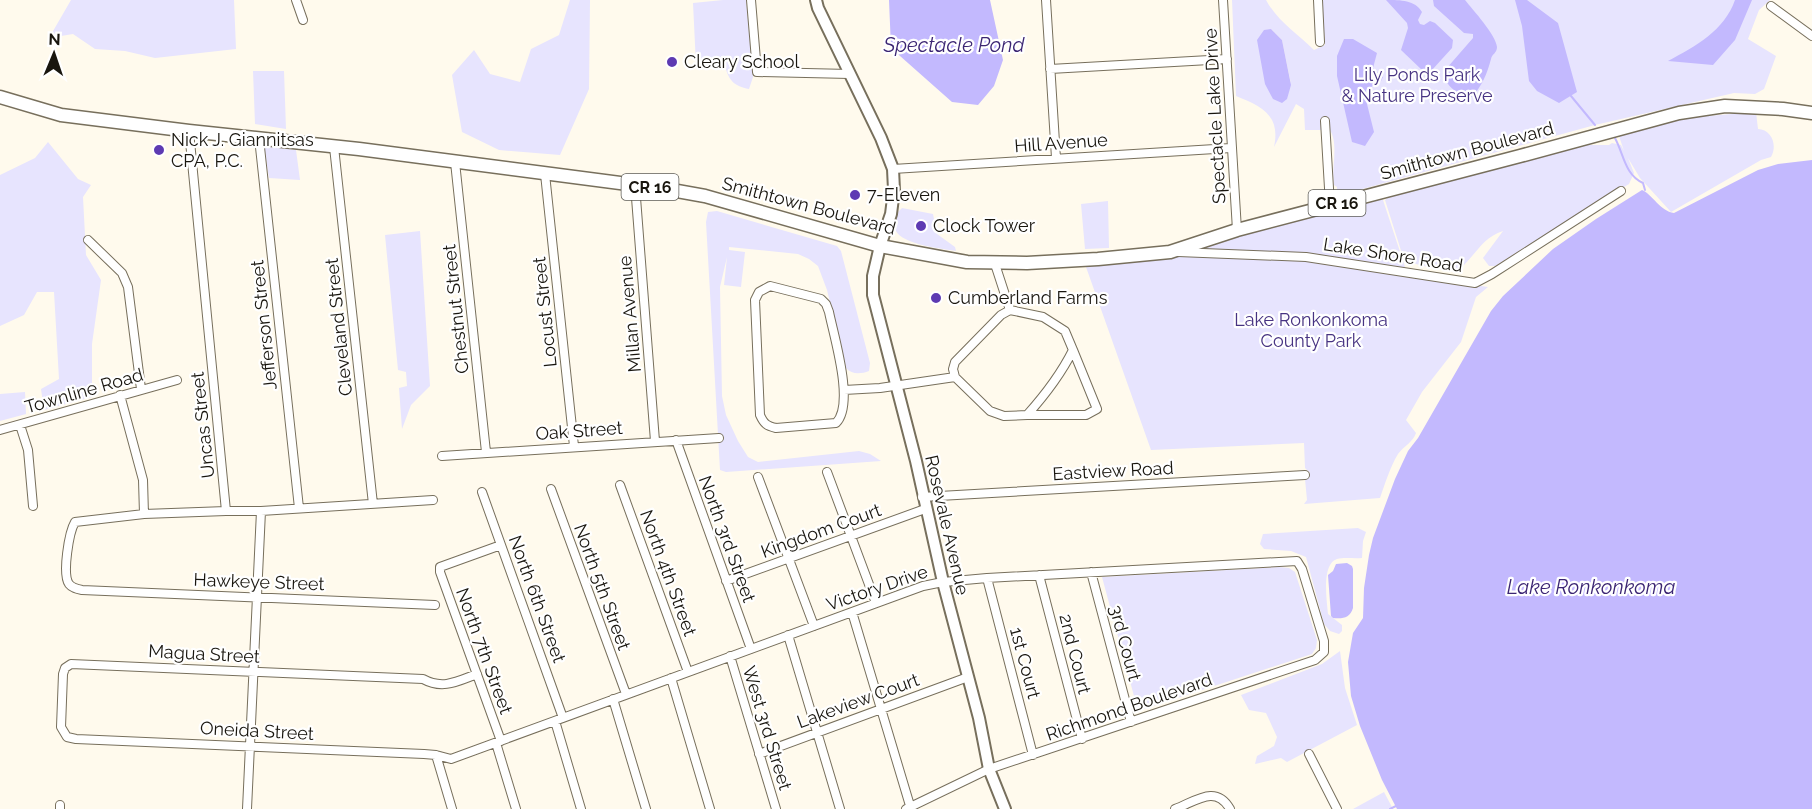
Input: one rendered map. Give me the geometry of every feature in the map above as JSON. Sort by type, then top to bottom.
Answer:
[{"type":"main road","points":[[816,0],[881,138],[893,169]]},
{"type":"main road","name":"Smithtown Boulevard","points":[[0,96],[61,115],[455,162],[705,196],[880,246],[968,262],[995,264],[1098,260],[1170,252],[1237,230],[1679,112],[1725,106],[1812,113]]},
{"type":"main road","name":"Rosevale Avenue","points":[[893,169],[894,190],[891,214],[873,276],[873,295],[916,461],[925,509],[989,769],[1005,809]]},
{"type":"street","points":[[296,0],[303,20]]},
{"type":"street","points":[[751,0],[758,72],[849,74]]},
{"type":"street","points":[[1046,0],[1056,158]]},
{"type":"street","name":"Spectacle Lake Drive","points":[[1223,0],[1237,230]]},
{"type":"street","points":[[1318,0],[1320,42]]},
{"type":"street","points":[[1771,6],[1812,36]]},
{"type":"street","points":[[1050,69],[1227,59]]},
{"type":"street","points":[[1324,121],[1330,205]]},
{"type":"street","name":"Uncas Street","points":[[189,131],[226,511]]},
{"type":"street","name":"Jefferson Street","points":[[259,138],[299,508]]},
{"type":"street","name":"Cleveland Street","points":[[334,147],[373,504]]},
{"type":"street","name":"Hill Avenue","points":[[893,169],[1231,148]]},
{"type":"street","name":"Chestnut Street","points":[[455,162],[486,452]]},
{"type":"street","name":"Locust Street","points":[[545,174],[574,446]]},
{"type":"street","name":"Millan Avenue","points":[[635,185],[655,441]]},
{"type":"street","name":"Lake Shore Road","points":[[1170,252],[1306,257],[1475,283],[1621,191]]},
{"type":"street","points":[[88,240],[122,273],[128,287],[141,390]]},
{"type":"street","points":[[995,264],[1010,310]]},
{"type":"street","points":[[770,286],[777,286],[812,296],[826,304],[844,390],[844,409],[841,418],[836,423],[776,428],[763,422],[760,415],[755,313],[755,300],[759,292],[770,286]]},
{"type":"street","points":[[1010,310],[1043,317],[1065,331],[1073,350],[1097,409],[1086,415],[1004,416],[990,411],[955,377],[953,369],[955,362],[1001,315],[1010,310]]},
{"type":"street","points":[[1027,416],[1062,372],[1073,350]]},
{"type":"street","points":[[844,390],[880,388],[955,377]]},
{"type":"street","name":"Townline Road","points":[[0,430],[177,380]]},
{"type":"street","points":[[120,395],[143,480],[144,514],[433,500]]},
{"type":"street","points":[[20,425],[28,450],[33,506]]},
{"type":"street","name":"Oak Street","points":[[442,456],[719,438]]},
{"type":"street","name":"North 3rd Street","points":[[676,440],[751,649]]},
{"type":"street","points":[[827,472],[876,603]]},
{"type":"street","name":"Eastview Road","points":[[922,496],[1305,476]]},
{"type":"street","points":[[758,477],[814,626]]},
{"type":"street","name":"North 4th Street","points":[[621,485],[688,672]]},
{"type":"street","name":"North 5th Street","points":[[551,489],[626,694]]},
{"type":"street","name":"North 6th Street","points":[[482,492],[563,718]]},
{"type":"street","name":"Kingdom Court","points":[[726,581],[925,509]]},
{"type":"street","points":[[248,809],[261,510]]},
{"type":"street","name":"Hawkeye Street","points":[[144,514],[75,522],[69,534],[67,579],[69,585],[74,589],[82,590],[435,605]]},
{"type":"street","name":"North 7th Street","points":[[501,545],[440,567],[440,572],[499,742],[516,809]]},
{"type":"street","name":"Victory Drive","points":[[436,755],[451,759],[923,586],[943,582],[1297,561],[1302,569],[1314,612]]},
{"type":"street","name":"3rd Court","points":[[1091,572],[1131,722]]},
{"type":"street","name":"2nd Court","points":[[1039,575],[1082,739]]},
{"type":"street","name":"1st Court","points":[[987,579],[1033,755]]},
{"type":"street","points":[[852,612],[909,808]]},
{"type":"street","name":"Richmond Boulevard","points":[[909,808],[989,769],[1315,660],[1324,652],[1324,641],[1314,612]]},
{"type":"street","points":[[788,635],[840,809]]},
{"type":"street","name":"West 3rd Street","points":[[730,656],[776,809]]},
{"type":"street","name":"Magua Street","points":[[76,739],[67,737],[61,727],[63,674],[65,668],[71,664],[423,680],[446,686],[477,674]]},
{"type":"street","name":"Lakeview Court","points":[[759,754],[968,677]]},
{"type":"street","points":[[671,678],[710,809]]},
{"type":"street","points":[[613,699],[646,809]]},
{"type":"street","points":[[555,721],[581,809]]},
{"type":"street","name":"Oneida Street","points":[[76,739],[436,755]]},
{"type":"street","points":[[1310,754],[1336,808]]},
{"type":"street","points":[[436,755],[452,809]]},
{"type":"street","points":[[1175,809],[1209,795],[1217,795],[1224,799],[1230,809]]},
{"type":"green space","points":[[71,0],[234,0],[236,49],[155,58],[125,51],[95,49],[73,34],[49,38]]},
{"type":"green space","points":[[570,0],[590,0],[589,89],[560,155],[499,150],[462,132],[452,75],[474,50],[490,74],[520,82],[531,49],[559,35]]},
{"type":"green space","points":[[746,0],[753,77],[749,89],[733,82],[725,66],[696,65],[693,3]]},
{"type":"green space","name":"Lily Ponds Park & Nature Preserve","points":[[1232,0],[1266,0],[1282,21],[1314,50],[1325,45],[1322,0],[1770,0],[1759,10],[1748,39],[1776,56],[1764,89],[1755,94],[1734,93],[1595,125],[1337,196],[1337,187],[1334,185],[1333,178],[1334,143],[1330,130],[1305,130],[1304,109],[1296,104],[1274,147],[1275,127],[1272,119],[1261,108],[1236,96]],"holes":[[[1271,29],[1282,40],[1291,84]]]},
{"type":"green space","points":[[253,71],[284,71],[286,129],[255,124]]},
{"type":"green space","points":[[1756,112],[1758,129],[1763,130],[1772,138],[1774,148],[1771,157],[1761,160],[1671,212],[1640,178],[1628,158],[1634,173],[1629,184],[1495,266],[1489,266],[1483,258],[1503,231],[1486,241],[1459,268],[1435,268],[1404,260],[1385,200],[1390,196],[1581,145],[1609,145],[1612,143],[1621,145],[1624,151],[1618,133],[1683,118]]},
{"type":"green space","points":[[48,142],[78,179],[91,185],[83,197],[86,255],[101,280],[92,344],[92,397],[44,410],[41,389],[59,379],[54,292],[37,292],[24,315],[0,326],[0,175],[35,158]]},
{"type":"green space","points":[[264,146],[296,150],[300,180],[269,178]]},
{"type":"green space","name":"Lake Ronkonkoma County Park","points":[[1382,197],[1408,276],[1488,287],[1476,297],[1461,342],[1422,392],[1406,420],[1416,433],[1395,459],[1380,498],[1304,504],[1307,500],[1305,479],[1310,473],[1305,468],[1304,443],[1151,450],[1086,267],[1191,249]]},
{"type":"green space","points":[[1108,201],[1109,248],[1085,249],[1081,204]]},
{"type":"green space","points":[[902,208],[933,214],[937,234],[955,247],[956,251],[923,245],[900,236],[895,224],[898,212]]},
{"type":"green space","points":[[717,211],[837,246],[841,251],[870,363],[869,371],[863,373],[854,373],[846,368],[827,290],[818,266],[798,254],[729,247],[729,250],[745,252],[741,287],[724,285],[727,257],[720,287],[722,396],[726,415],[748,457],[758,462],[859,451],[870,454],[881,461],[726,472],[720,470],[706,222],[708,212]]},
{"type":"green space","points":[[420,231],[430,386],[411,405],[402,429],[399,388],[407,386],[406,372],[398,370],[385,235]]},
{"type":"green space","points":[[25,392],[26,414],[0,421],[0,394]]},
{"type":"green space","points":[[1358,528],[1366,532],[1362,558],[1337,559],[1332,562],[1327,575],[1328,614],[1342,625],[1342,631],[1339,634],[1330,631],[1324,624],[1306,557],[1291,551],[1264,549],[1260,544],[1263,534]]},
{"type":"green space","points":[[1289,568],[1295,572],[1317,640],[1312,654],[1138,711],[1102,577]]},
{"type":"green space","points":[[1340,651],[1345,688],[1357,725],[1287,762],[1281,758],[1255,764],[1257,756],[1274,746],[1277,737],[1266,713],[1249,710],[1241,695],[1322,664]]},
{"type":"green space","points":[[1384,792],[1393,809],[1353,809]]},
{"type":"water","name":"Spectacle Pond","points":[[889,0],[990,0],[1003,60],[994,86],[978,105],[952,102],[891,48]]},
{"type":"water","points":[[1386,0],[1416,5],[1422,12],[1418,20],[1420,24],[1424,25],[1430,21],[1435,23],[1453,40],[1452,48],[1432,70],[1423,71],[1401,50],[1408,28],[1407,23]]},
{"type":"water","points":[[1433,0],[1465,0],[1496,42],[1496,51],[1486,75],[1472,97],[1466,99],[1454,90],[1447,83],[1445,74],[1446,69],[1473,38],[1473,34],[1464,33],[1434,6]]},
{"type":"water","points":[[1515,0],[1527,0],[1558,23],[1577,92],[1559,103],[1537,91],[1529,81],[1522,26]]},
{"type":"water","points":[[1735,0],[1752,0],[1735,40],[1713,65],[1668,61],[1699,43],[1716,29],[1730,11]]},
{"type":"water","points":[[1271,29],[1282,40],[1291,85],[1287,99],[1282,103],[1273,99],[1265,84],[1257,40],[1264,30]]},
{"type":"water","points":[[1344,39],[1353,39],[1377,53],[1373,68],[1383,77],[1381,81],[1366,90],[1366,100],[1374,132],[1365,146],[1352,142],[1337,76],[1337,56]]},
{"type":"water","name":"Lake Ronkonkoma","points":[[1812,160],[1812,809],[1397,809],[1382,780],[1360,726],[1351,696],[1348,662],[1353,633],[1363,618],[1364,588],[1373,538],[1395,479],[1408,451],[1418,438],[1491,311],[1503,296],[1553,249],[1642,190],[1669,212],[1674,213],[1758,170],[1778,164]]},
{"type":"water","points":[[1347,563],[1353,569],[1353,608],[1346,617],[1333,618],[1328,575],[1336,564]]},
{"type":"waterway","points":[[1571,96],[1595,125]]},
{"type":"waterway","points":[[1615,138],[1629,170],[1643,183],[1645,190]]},
{"type":"waterway","points":[[1390,809],[1396,806]]},
{"type":"place","name":"Cleary School","points":[[672,62]]},
{"type":"place","name":"Nick J. Giannitsas CPA, P.C.","points":[[159,150]]},
{"type":"place","name":"7-Eleven","points":[[855,195]]},
{"type":"place","name":"Clock Tower","points":[[921,226]]},
{"type":"place","name":"Cumberland Farms","points":[[936,298]]}]
